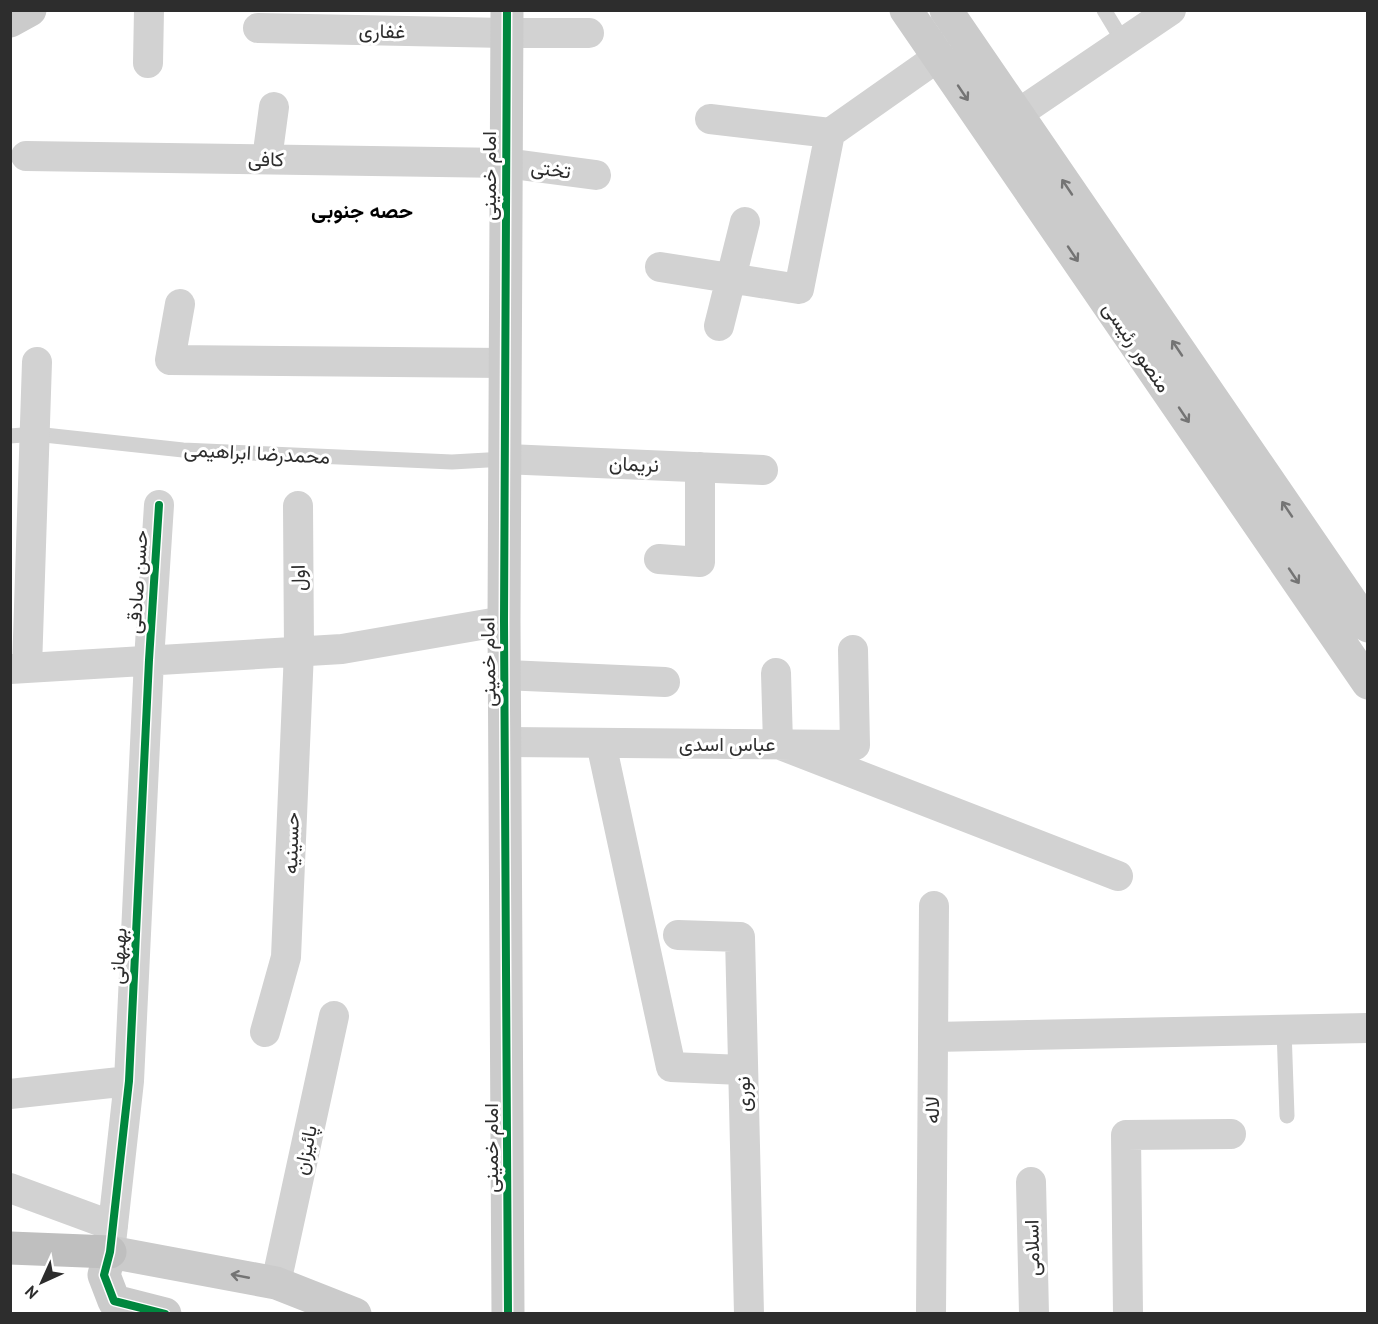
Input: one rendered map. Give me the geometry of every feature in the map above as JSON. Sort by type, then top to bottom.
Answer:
[{"type":"highway","points":[[10,1248],[111,1239]]},
{"type":"street","points":[[148,63],[149,10]]},
{"type":"street","name":"منصور رئیسی","points":[[906,10],[1368,683]]},
{"type":"street","name":"منصور رئیسی","points":[[946,10],[1368,626]]},
{"type":"street","points":[[990,133],[1171,10]]},
{"type":"street","name":"غفاری","points":[[258,28],[506,22],[589,33]]},
{"type":"street","name":"امام خمینی","points":[[506,22],[504,621],[508,1314]]},
{"type":"street","points":[[710,119],[830,133],[938,57]]},
{"type":"street","points":[[267,159],[274,107]]},
{"type":"street","points":[[660,267],[799,289],[830,133]]},
{"type":"street","name":"کافی","points":[[26,156],[506,163]]},
{"type":"street","name":"تختی","points":[[506,163],[596,175]]},
{"type":"street","points":[[719,326],[745,222]]},
{"type":"street","points":[[180,304],[170,360],[505,363]]},
{"type":"street","points":[[37,362],[23,435],[19,668],[342,649],[504,621]]},
{"type":"street","name":"نریمان","points":[[505,459],[764,470]]},
{"type":"street","points":[[659,560],[700,562],[700,467]]},
{"type":"street","name":"حسن صادقی","points":[[148,660],[159,505]]},
{"type":"street","name":"اول","points":[[298,506],[299,651]]},
{"type":"street","name":"حسینیه","points":[[265,1032],[286,957],[299,651]]},
{"type":"street","name":"عباس اسدی","points":[[506,742],[855,745],[853,651]]},
{"type":"street","name":"بهبهانی","points":[[111,1239],[129,1081],[148,660]]},
{"type":"street","points":[[776,674],[778,744],[1118,876]]},
{"type":"street","points":[[505,675],[665,682]]},
{"type":"street","points":[[601,743],[671,1066],[742,1070]]},
{"type":"street","name":"لاله","points":[[931,1314],[934,906]]},
{"type":"street","name":"نوری","points":[[678,935],[740,937],[749,1314]]},
{"type":"street","name":"پائیزان","points":[[276,1283],[334,1016]]},
{"type":"street","points":[[933,1037],[1368,1028]]},
{"type":"street","points":[[10,1094],[129,1081]]},
{"type":"street","points":[[1128,1314],[1125,1135],[1231,1134]]},
{"type":"street","name":"اسلامی","points":[[1030,1182],[1034,1314]]},
{"type":"street","points":[[10,1188],[111,1239],[276,1283],[355,1314]]},
{"type":"street","points":[[111,1239],[104,1275],[114,1301],[165,1314]]},
{"type":"lane","points":[[1104,10],[1124,43]]},
{"type":"lane","name":"محمدرضا ابراهیمی","points":[[23,435],[183,450],[452,462],[505,459]]},
{"type":"lane","points":[[1284,1029],[1287,1116]]},
{"type":"cycle path","points":[[507,10],[504,621],[508,1314]]},
{"type":"cycle path","points":[[159,505],[149,660],[129,1081],[110,1252],[104,1275],[114,1301],[165,1314]]},
{"type":"district","name":"حصه جنوبی","points":[[362,210]]}]
